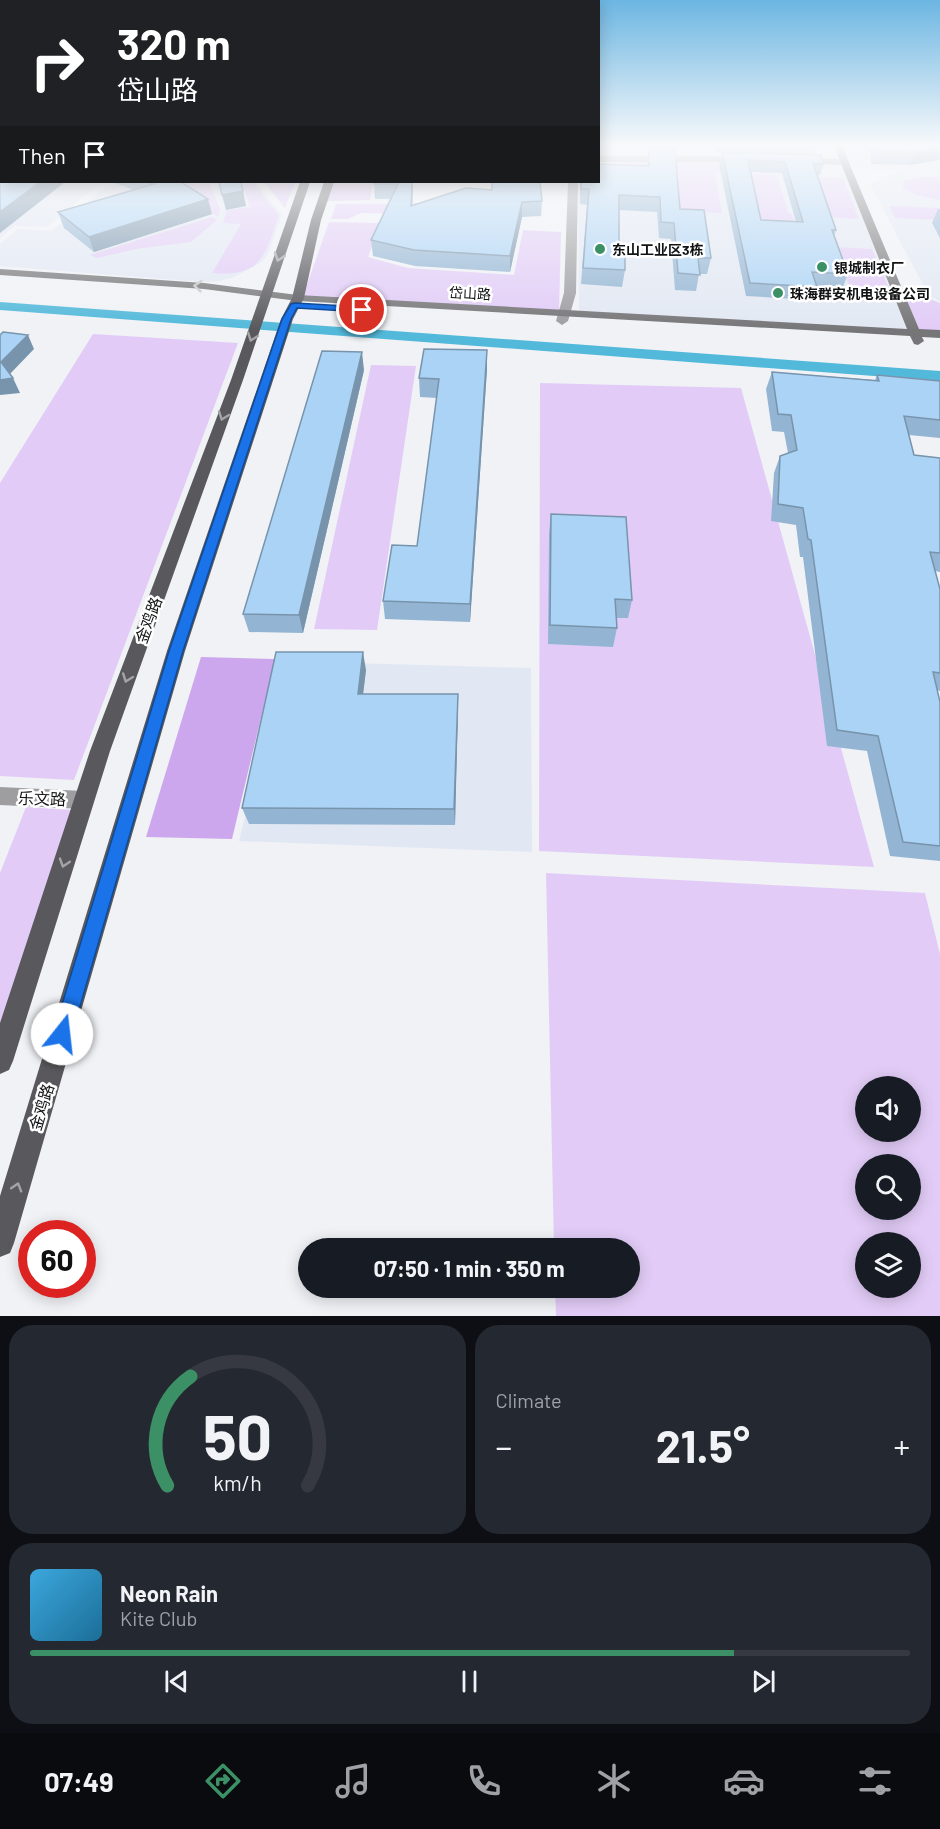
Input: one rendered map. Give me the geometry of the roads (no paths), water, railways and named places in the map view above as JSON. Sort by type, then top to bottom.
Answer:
[{"type":"main road","name":"金鸡路","points":[[0,1061],[100,751],[243,361],[296,207]]},
{"type":"main road","name":"金鸡路","points":[[0,1243],[176,651],[286,319],[296,302],[320,207]]},
{"type":"street","points":[[564,317],[570,293],[572,207]]},
{"type":"street","points":[[864,207],[917,337]]},
{"type":"street","name":"岱山路","points":[[0,272],[204,286],[263,303]]},
{"type":"street","name":"岱山路","points":[[0,281],[263,303],[296,302],[917,337],[940,334]]},
{"type":"street","name":"岱山路","points":[[917,337],[940,344]]},
{"type":"street","name":"乐文路","points":[[0,796],[84,800]]},
{"type":"waterway","points":[[0,306],[940,376]]},
{"type":"place","name":"东山工业区3栋","points":[[600,249]]},
{"type":"place","name":"银城制衣厂","points":[[822,267]]},
{"type":"place","name":"珠海群安机电设备公司","points":[[778,293]]}]
